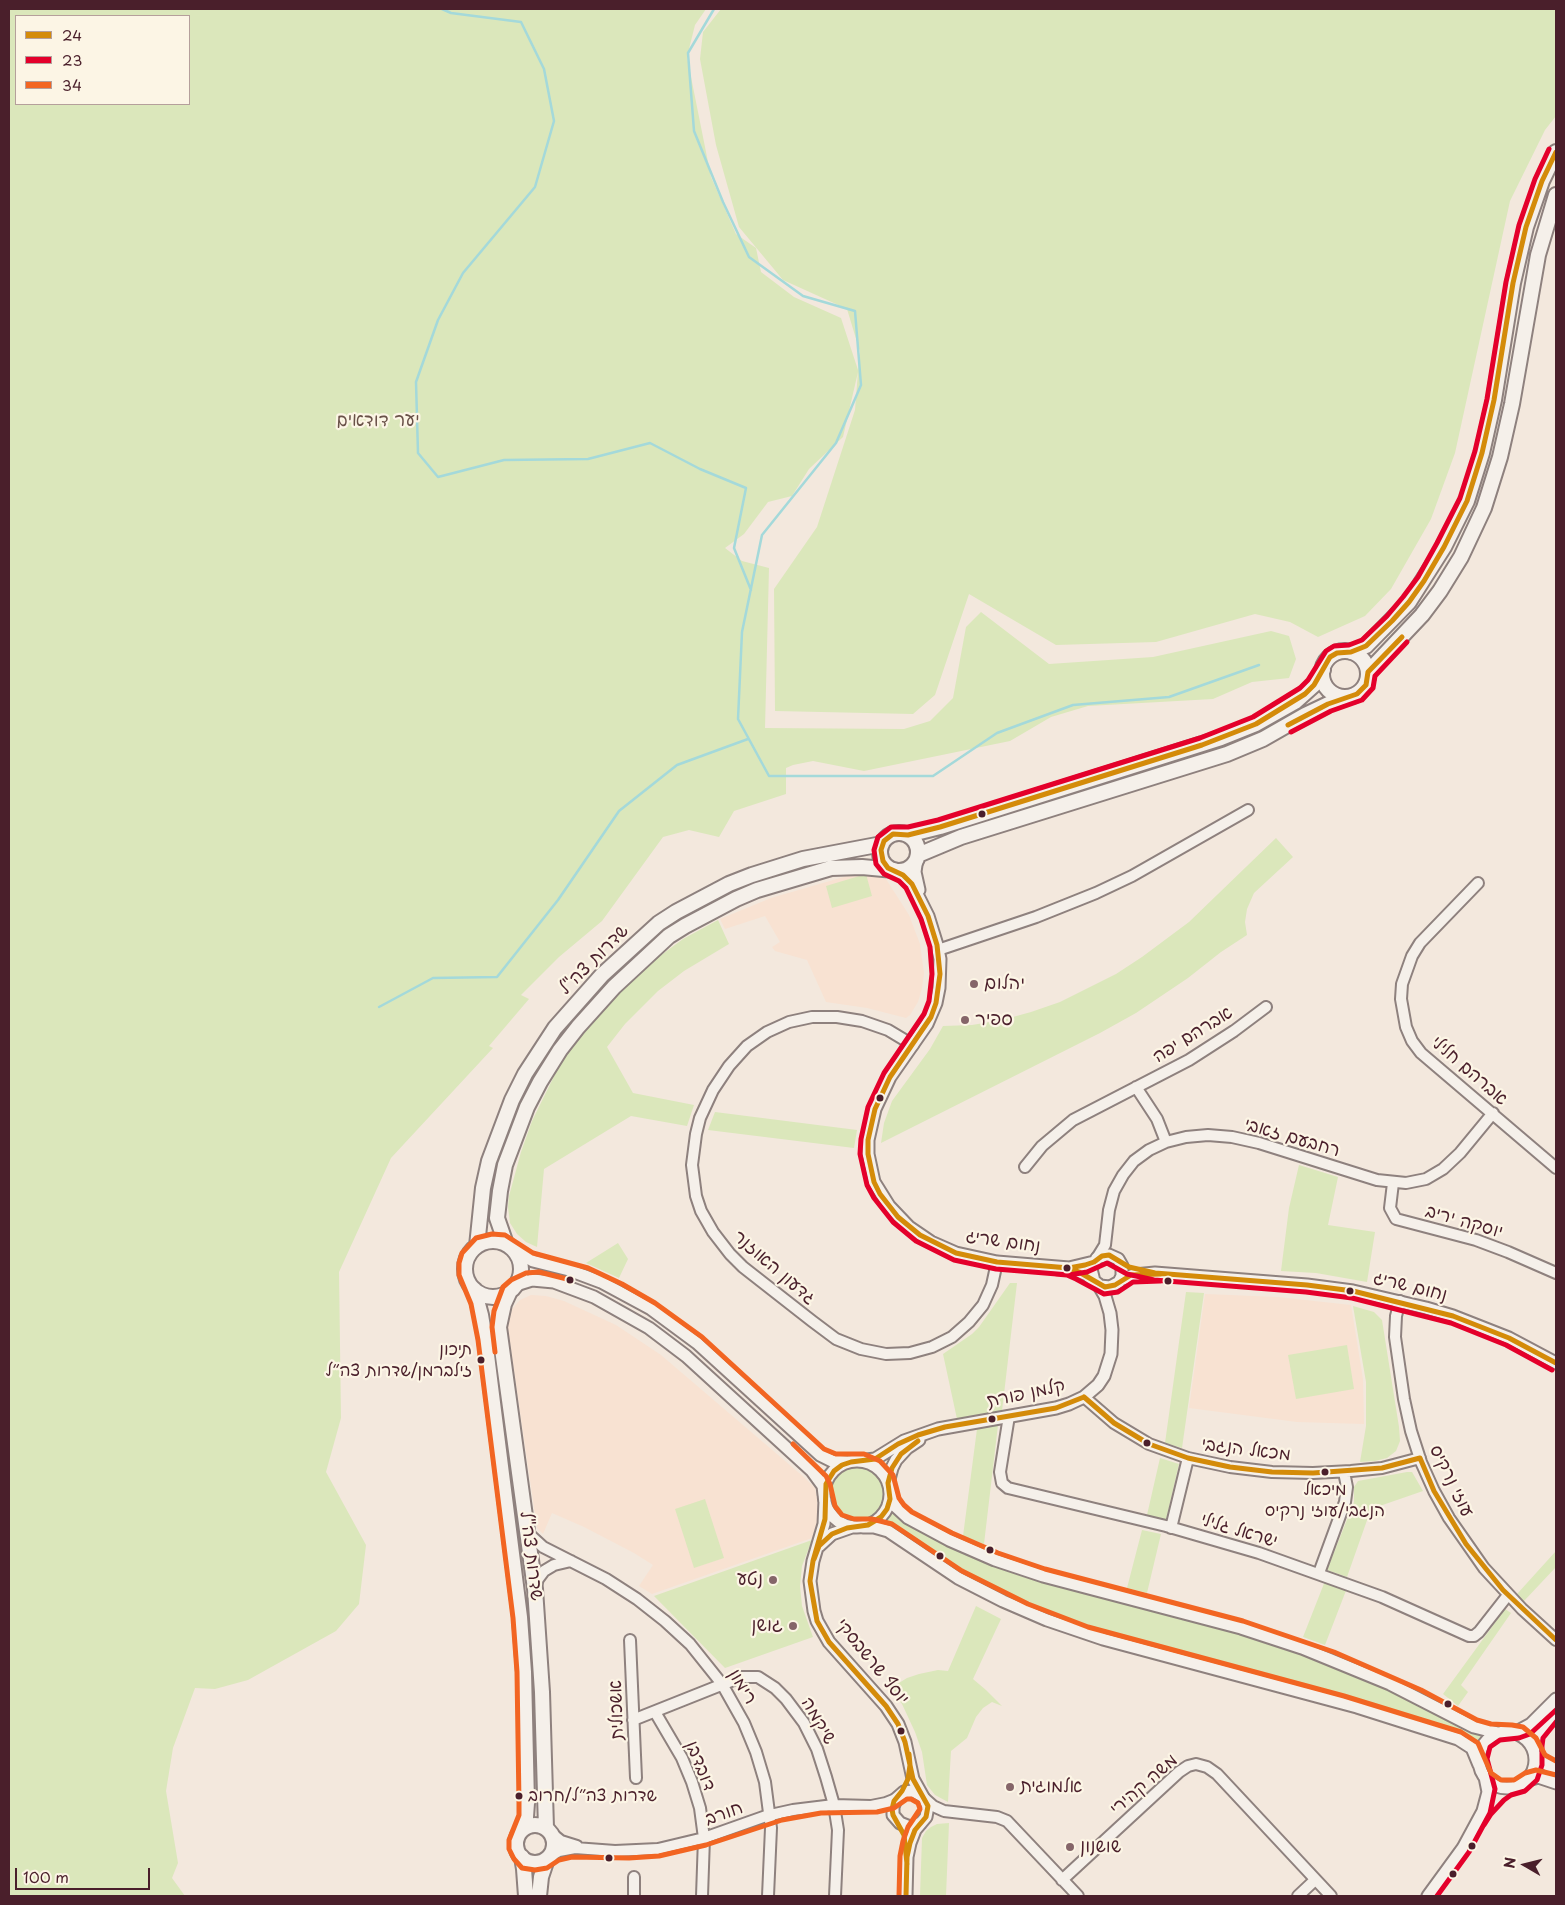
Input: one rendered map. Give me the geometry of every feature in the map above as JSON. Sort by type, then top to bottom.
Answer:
[{"type":"main road","points":[[1351,652],[1363,659],[1368,672],[1366,685],[1362,690],[1305,715],[1263,739],[1227,754],[961,837],[917,856],[908,869],[895,870],[886,866],[881,858],[880,850],[882,844],[893,834],[908,835],[940,827],[1221,738],[1256,724],[1295,702],[1314,684],[1326,663],[1337,653],[1351,652],[1366,646],[1410,602],[1444,547],[1467,501],[1482,453],[1494,400],[1522,243],[1534,202],[1556,152]]},
{"type":"main road","points":[[1368,672],[1417,622],[1440,591],[1469,540],[1484,508],[1500,457],[1519,370],[1538,255],[1556,195]]},
{"type":"main road","points":[[1323,670],[1323,678],[1330,691],[1343,697]]},
{"type":"main road","points":[[908,835],[916,843],[917,856]]},
{"type":"main road","name":"שדרות צה\"ל","points":[[477,1246],[483,1188],[489,1160],[512,1100],[532,1062],[555,1028],[602,975],[659,923],[729,884],[803,859],[882,844]]},
{"type":"main road","name":"שדרות צה\"ל","points":[[509,1246],[497,1218],[500,1191],[505,1165],[527,1107],[560,1050],[614,987],[669,936],[736,899],[757,890],[831,868],[862,866],[895,870]]},
{"type":"main road","points":[[493,1241],[509,1246],[520,1260],[520,1277],[513,1288],[498,1296],[481,1294],[474,1289],[467,1278],[466,1265],[468,1256],[477,1246],[493,1241]]},
{"type":"main road","name":"שדרות צה\"ל","points":[[513,1288],[504,1304],[499,1327],[535,1594],[542,1692],[548,1830]]},
{"type":"main road","name":"שדרות צה\"ל","points":[[474,1289],[485,1339],[520,1617],[524,1672],[528,1803],[521,1830]]},
{"type":"main road","points":[[526,1896],[522,1857],[516,1844],[521,1830],[532,1824],[541,1825],[548,1830],[554,1840],[554,1846],[541,1877],[540,1896]]},
{"type":"main road","points":[[522,1857],[529,1862],[535,1863],[548,1858]]},
{"type":"street","points":[[938,950],[1036,917],[1096,893],[1132,876],[1248,810]]},
{"type":"street","name":"נחום שריג","points":[[917,856],[915,876],[922,902],[933,930],[938,950],[940,974],[936,1003],[923,1031],[890,1077],[875,1108],[870,1124],[868,1154],[874,1182],[889,1206],[904,1222],[920,1235],[956,1253],[997,1262],[1069,1268],[1096,1260]]},
{"type":"street","name":"נחום שריג","points":[[895,870],[912,884],[922,902]]},
{"type":"street","name":"אברהם חלילי","points":[[1478,883],[1430,932],[1412,956],[1402,984],[1402,1006],[1406,1027],[1412,1041],[1421,1053],[1556,1168]]},
{"type":"street","name":"אברהם יפה","points":[[1025,1167],[1042,1146],[1062,1128],[1097,1106],[1206,1049],[1266,1007]]},
{"type":"street","name":"גדעון האוזנר","points":[[913,1045],[888,1030],[862,1021],[812,1017],[789,1022],[767,1032],[747,1046],[729,1066],[713,1090],[700,1118],[693,1149],[692,1172],[701,1211],[713,1232],[730,1254],[812,1322],[836,1339],[861,1350],[886,1354],[910,1353],[932,1347],[958,1332],[983,1305],[992,1284],[997,1262]]},
{"type":"street","points":[[1136,1087],[1157,1119],[1166,1142]]},
{"type":"street","name":"רחבעם זאבי","points":[[1096,1260],[1103,1250],[1114,1191],[1123,1175],[1134,1161],[1149,1150],[1166,1142],[1186,1137],[1208,1135],[1232,1137],[1259,1143],[1377,1180],[1393,1183],[1416,1182],[1443,1170],[1460,1153],[1493,1113]]},
{"type":"street","name":"יוסקה יריב","points":[[1393,1183],[1390,1208],[1396,1219],[1476,1240],[1556,1273]]},
{"type":"street","name":"רחבעם זאבי","points":[[1108,1230],[1111,1247],[1118,1260]]},
{"type":"street","points":[[509,1246],[533,1261],[569,1270],[601,1282],[651,1309],[697,1343],[820,1455],[832,1461],[867,1462],[876,1467],[884,1474],[896,1508],[908,1518],[948,1540],[1043,1576],[1226,1624],[1302,1648],[1390,1684],[1474,1728],[1498,1733],[1518,1731],[1531,1724],[1556,1699]]},
{"type":"street","points":[[1107,1255],[1118,1260],[1123,1271],[1120,1281],[1110,1287],[1096,1282],[1091,1271],[1096,1260],[1107,1255]]},
{"type":"street","name":"נחום שריג","points":[[1118,1260],[1133,1268],[1155,1273],[1313,1286],[1400,1301],[1481,1326],[1515,1341],[1556,1363]]},
{"type":"street","name":"נחום שריג","points":[[1069,1268],[1084,1274],[1096,1282]]},
{"type":"street","name":"נחום שריג","points":[[1120,1281],[1134,1275],[1155,1273]]},
{"type":"street","points":[[513,1288],[532,1280],[554,1282],[594,1297],[650,1328],[686,1356],[812,1471],[823,1486],[828,1510],[834,1518],[843,1524],[858,1527],[871,1526],[888,1531],[958,1578],[1003,1602],[1047,1620],[1103,1639],[1357,1707],[1458,1739],[1472,1748],[1485,1777],[1488,1792],[1483,1811]]},
{"type":"street","name":"קלמן פורת","points":[[1110,1316],[1114,1296],[1120,1281]]},
{"type":"street","name":"קלמן פורת","points":[[852,1462],[875,1459],[904,1441],[945,1427],[1056,1408],[1084,1397],[1098,1385],[1108,1365],[1112,1342],[1110,1316],[1105,1296],[1096,1282]]},
{"type":"street","name":"עוזי נרקיס","points":[[1400,1301],[1395,1326],[1396,1349],[1404,1399],[1411,1431],[1434,1491],[1449,1518],[1484,1568],[1508,1595],[1556,1640]]},
{"type":"street","name":"מכאל הנגבי","points":[[1084,1397],[1114,1423],[1149,1444],[1188,1458],[1230,1467],[1272,1472],[1344,1472],[1382,1468],[1420,1458]]},
{"type":"street","name":"ישראל גלילי","points":[[1009,1416],[1000,1472],[1001,1481],[1006,1488],[1171,1528],[1249,1550],[1319,1573],[1405,1607],[1469,1636],[1474,1636],[1478,1632],[1508,1595]]},
{"type":"street","name":"קלמן פורת","points":[[889,1488],[892,1468],[901,1454],[922,1438],[945,1427]]},
{"type":"street","points":[[1171,1528],[1188,1458]]},
{"type":"street","points":[[825,1498],[826,1484],[831,1475],[838,1468],[852,1462]]},
{"type":"street","points":[[1319,1573],[1346,1502],[1347,1488],[1344,1472]]},
{"type":"street","points":[[816,1552],[825,1539],[832,1534],[877,1520],[889,1504],[889,1488]]},
{"type":"street","name":"יוסף שרשבסקי","points":[[825,1498],[824,1524],[811,1571],[810,1590],[817,1621],[838,1653],[886,1706],[895,1719],[906,1742],[914,1782],[923,1797]]},
{"type":"street","name":"רימון","points":[[526,1528],[531,1536],[544,1547],[606,1579],[638,1599],[690,1644],[722,1684],[744,1723],[756,1752],[765,1782],[771,1815],[768,1896]]},
{"type":"street","points":[[535,1594],[538,1579],[544,1571],[554,1565],[571,1561]]},
{"type":"street","name":"אשכולית","points":[[630,1640],[636,1778]]},
{"type":"street","name":"שיקמה","points":[[633,1720],[741,1677],[755,1676],[762,1678],[786,1699],[796,1711],[811,1736],[822,1763],[834,1805],[838,1830],[835,1896]]},
{"type":"street","points":[[1528,1780],[1534,1768],[1534,1745],[1538,1733],[1556,1711]]},
{"type":"street","name":"דובדבן","points":[[655,1712],[676,1746],[690,1776],[700,1808],[704,1838],[702,1896]]},
{"type":"street","points":[[1511,1732],[1524,1736],[1542,1762],[1556,1768]]},
{"type":"street","points":[[1480,1765],[1479,1756],[1482,1747],[1490,1737],[1498,1733]]},
{"type":"street","name":"משה קהירי","points":[[1062,1880],[1179,1772],[1188,1766],[1196,1764],[1207,1767],[1217,1774],[1331,1896]]},
{"type":"street","name":"יוסף שרשבסקי","points":[[897,1798],[905,1785],[910,1765]]},
{"type":"street","points":[[1485,1777],[1495,1785],[1508,1788]]},
{"type":"street","points":[[1428,1896],[1463,1848],[1483,1811],[1496,1796],[1508,1788],[1521,1785],[1528,1780],[1538,1777],[1556,1783]]},
{"type":"street","points":[[908,1857],[903,1831],[896,1820],[893,1807],[897,1798],[902,1793],[910,1791],[923,1797],[935,1807],[947,1812]]},
{"type":"street","points":[[906,1896],[908,1857],[914,1833],[928,1808],[923,1797]]},
{"type":"street","name":"חורב","points":[[548,1830],[565,1843],[588,1848],[615,1851],[643,1850],[673,1846],[704,1838],[771,1815],[793,1810],[834,1805],[871,1806],[886,1803],[897,1798]]},
{"type":"street","name":"חורב","points":[[871,1806],[888,1812],[896,1820]]},
{"type":"street","points":[[896,1820],[910,1827],[931,1815],[947,1812],[997,1817],[1007,1821],[1078,1896]]},
{"type":"street","name":"חורב","points":[[548,1858],[563,1850],[588,1848]]},
{"type":"street","points":[[634,1877],[634,1896]]},
{"type":"street","points":[[1298,1896],[1315,1880]]},
{"type":"shaded area","points":[[861,872],[878,874],[886,879],[909,915],[920,944],[924,973],[922,988],[918,1002],[906,1018],[867,1008],[826,1002],[807,960],[775,951],[772,947],[780,942],[765,916],[725,929],[720,919],[771,898]]},
{"type":"shaded area","points":[[1205,1294],[1278,1297],[1351,1305],[1363,1379],[1364,1424],[1297,1422],[1189,1408]]},
{"type":"shaded area","points":[[531,1295],[546,1296],[564,1301],[616,1325],[661,1355],[805,1478],[815,1488],[817,1498],[818,1522],[812,1538],[652,1594],[639,1586],[653,1565],[634,1553],[552,1513],[543,1534],[537,1528],[508,1330],[508,1320],[512,1309],[520,1300]]},
{"type":"green space","name":"יער דודאים","points":[[9,9],[706,9],[695,25],[687,57],[711,177],[736,234],[756,248],[761,272],[794,297],[841,318],[858,370],[860,352],[847,309],[783,280],[739,227],[716,145],[700,59],[703,32],[721,9],[1556,9],[1556,116],[1545,130],[1510,201],[1455,453],[1431,519],[1391,589],[1365,616],[1318,637],[1290,622],[1255,614],[1156,642],[1056,645],[969,594],[935,695],[913,714],[775,711],[774,589],[817,527],[855,410],[858,372],[843,437],[809,469],[792,496],[768,502],[744,534],[725,548],[742,561],[769,568],[765,728],[904,729],[930,721],[953,698],[966,627],[981,612],[1049,664],[1153,657],[1271,631],[1289,636],[1296,659],[1289,678],[1252,682],[1213,699],[1088,706],[1051,717],[1010,741],[864,771],[813,761],[786,768],[786,794],[734,811],[719,837],[689,830],[663,837],[602,921],[559,957],[521,995],[529,999],[489,1046],[493,1048],[391,1158],[339,1272],[341,1418],[326,1472],[366,1545],[359,1604],[336,1631],[248,1680],[215,1689],[195,1688],[173,1748],[166,1791],[178,1863],[172,1878],[185,1896],[9,1896]]},
{"type":"green space","points":[[1276,838],[1293,857],[1254,893],[1247,909],[1245,922],[1247,935],[1136,1013],[881,1143],[884,1123],[892,1101],[930,1049],[943,1026],[972,1025],[1002,1020],[1031,1012],[1060,1002],[1116,974],[1189,922]]},
{"type":"green space","points":[[866,874],[872,896],[832,908],[826,886]]},
{"type":"green space","points":[[718,920],[729,944],[684,971],[658,991],[625,1024],[607,1047],[633,1093],[694,1105],[687,1126],[631,1116],[544,1169],[537,1247],[526,1242],[517,1234],[510,1223],[509,1196],[532,1121],[561,1062],[601,1008],[653,961],[683,939]]},
{"type":"green space","points":[[715,1112],[857,1130],[854,1148],[708,1130]]},
{"type":"green space","points":[[1299,1165],[1338,1177],[1328,1225],[1375,1232],[1367,1282],[1316,1273],[1281,1271],[1289,1208]]},
{"type":"green space","points":[[618,1243],[628,1259],[619,1278],[586,1263]]},
{"type":"green space","points":[[1010,1283],[1017,1283],[1002,1411],[957,1419],[943,1354],[979,1327]]},
{"type":"green space","points":[[1186,1292],[1204,1293],[1182,1448],[1165,1443]]},
{"type":"green space","points":[[1353,1306],[1374,1312],[1382,1320],[1399,1427],[1400,1441],[1396,1451],[1387,1458],[1375,1461],[1360,1462],[1366,1426],[1366,1382]]},
{"type":"green space","points":[[1347,1345],[1354,1389],[1296,1399],[1288,1355]]},
{"type":"green space","points":[[998,1425],[984,1544],[963,1536],[977,1429]]},
{"type":"green space","points":[[1160,1458],[1179,1464],[1166,1520],[1147,1515]]},
{"type":"green space","points":[[852,1467],[862,1467],[872,1471],[880,1479],[884,1494],[880,1509],[872,1517],[862,1521],[852,1521],[842,1517],[834,1509],[830,1499],[830,1489],[834,1479],[842,1471]]},
{"type":"green space","points":[[1412,1472],[1423,1491],[1371,1509],[1347,1577],[1327,1570],[1354,1502],[1354,1487],[1358,1481]]},
{"type":"green space","points":[[705,1499],[724,1558],[694,1568],[675,1509]]},
{"type":"green space","points":[[892,1510],[900,1518],[918,1528],[1009,1570],[1060,1587],[1231,1632],[1314,1658],[1362,1677],[1481,1736],[1475,1746],[1469,1739],[1456,1733],[1360,1701],[1090,1627],[1014,1600],[959,1572],[884,1524]]},
{"type":"green space","points":[[1142,1530],[1161,1534],[1147,1593],[1127,1588]]},
{"type":"green space","points":[[812,1540],[802,1566],[800,1586],[802,1606],[813,1637],[725,1668],[654,1596]]},
{"type":"green space","points":[[1556,1551],[1556,1567],[1524,1601],[1517,1594]]},
{"type":"green space","points":[[1325,1581],[1347,1588],[1325,1645],[1303,1637]]},
{"type":"green space","points":[[976,1606],[1001,1619],[973,1679],[1002,1706],[992,1702],[983,1708],[976,1717],[967,1738],[951,1751],[948,1802],[935,1795],[927,1785],[922,1752],[915,1732],[902,1704],[889,1689],[907,1678],[919,1674],[938,1670],[948,1671]]},
{"type":"green space","points":[[1505,1609],[1511,1613],[1461,1685],[1468,1692],[1458,1706],[1443,1694]]},
{"type":"green space","points":[[949,1823],[946,1896],[920,1896],[922,1838],[931,1827],[937,1824]]},
{"type":"waterway","points":[[442,9],[451,13],[521,22],[544,69],[554,121],[535,187],[463,273],[438,320],[416,382],[418,453],[438,477],[504,460],[588,459],[650,443],[700,469],[746,488],[734,548],[751,590]]},
{"type":"waterway","points":[[714,9],[688,53],[694,131],[723,202],[749,257],[803,296],[855,311],[861,385],[836,443],[762,535],[742,632],[738,719],[769,776],[933,776],[997,733],[1073,705],[1169,697],[1259,665]]},
{"type":"waterway","points":[[379,1007],[433,978],[497,977],[558,900],[619,811],[677,765],[748,739]]},
{"type":"transit line","name":"23","points":[[1549,149],[1535,179],[1519,225],[1506,282],[1487,399],[1475,451],[1460,498],[1418,577],[1387,616],[1362,640],[1349,645],[1334,646],[1326,651],[1308,680],[1300,688],[1253,717],[1200,738],[938,820],[908,827],[891,827],[878,837],[874,850],[876,864],[884,874],[899,881],[906,888],[921,919],[930,947],[932,974],[929,1001],[924,1014],[884,1073],[868,1107],[861,1139],[860,1154],[867,1185],[874,1198],[893,1222],[916,1241],[954,1260],[996,1269],[1069,1275],[1087,1272],[1107,1263],[1127,1274],[1154,1280],[1306,1292],[1352,1298],[1451,1323],[1506,1345],[1552,1370]]},
{"type":"transit line","name":"24","points":[[1556,152],[1542,181],[1526,227],[1513,283],[1494,400],[1482,453],[1467,501],[1444,547],[1424,581],[1392,621],[1366,646],[1351,652],[1337,653],[1330,657],[1314,685],[1305,694],[1256,724],[1202,745],[940,827],[908,835],[893,834],[884,841],[881,850],[883,861],[888,868],[903,875],[912,884],[928,916],[937,945],[940,974],[936,1003],[931,1017],[890,1077],[875,1109],[868,1140],[868,1154],[874,1182],[880,1194],[898,1217],[920,1235],[956,1253],[997,1262],[1069,1268],[1085,1265],[1094,1262],[1102,1256],[1109,1255],[1129,1267],[1155,1273],[1307,1285],[1353,1291],[1453,1316],[1509,1338],[1556,1363]]},
{"type":"transit line","name":"24","points":[[1288,725],[1328,704],[1357,694],[1366,685],[1368,672],[1402,637]]},
{"type":"transit line","name":"23","points":[[1291,732],[1331,711],[1362,700],[1373,688],[1375,676],[1407,642]]},
{"type":"transit line","name":"34","points":[[899,1896],[900,1856],[903,1841],[908,1827],[920,1809],[918,1803],[911,1799],[907,1799],[894,1808],[877,1812],[821,1813],[782,1820],[706,1845],[659,1856],[629,1858],[572,1857],[559,1860],[547,1868],[535,1870],[522,1868],[514,1859],[509,1849],[509,1840],[519,1815],[519,1803],[517,1672],[513,1618],[478,1340],[471,1304],[459,1275],[459,1263],[462,1253],[476,1238],[492,1234],[505,1235],[533,1253],[588,1268],[622,1284],[655,1303],[702,1337],[824,1449],[836,1454],[864,1454],[880,1461],[893,1475],[899,1498],[904,1505],[912,1512],[952,1533],[998,1553],[1045,1569],[1243,1621],[1334,1652],[1421,1690],[1477,1720],[1491,1724],[1523,1727],[1536,1738],[1545,1755],[1556,1761]]},
{"type":"transit line","name":"24","points":[[1056,1267],[1069,1268],[1079,1272],[1105,1287],[1115,1285],[1131,1275],[1160,1274]]},
{"type":"transit line","name":"34","points":[[495,1352],[492,1327],[494,1311],[503,1287],[511,1280],[526,1273],[539,1272],[571,1280]]},
{"type":"transit line","name":"23","points":[[1055,1274],[1067,1275],[1104,1294],[1118,1292],[1133,1282],[1160,1281]]},
{"type":"transit line","name":"24","points":[[1084,1397],[1114,1423],[1149,1444],[1188,1458],[1230,1467],[1272,1472],[1313,1473],[1382,1468],[1420,1458]]},
{"type":"transit line","name":"24","points":[[906,1896],[907,1857],[910,1843],[915,1830],[926,1817],[928,1806],[913,1779],[905,1742],[898,1724],[886,1706],[829,1642],[817,1621],[810,1581],[813,1561],[825,1519],[826,1484],[834,1471],[842,1465],[875,1459],[898,1444],[918,1435],[945,1427],[1056,1408],[1084,1397]]},
{"type":"transit line","name":"24","points":[[814,1559],[819,1546],[832,1534],[847,1528],[868,1525],[881,1517],[887,1509],[890,1499],[888,1483],[892,1468],[901,1454],[918,1441]]},
{"type":"transit line","name":"34","points":[[793,1444],[826,1476],[830,1484],[835,1506],[842,1515],[854,1519],[872,1519],[892,1524],[962,1571],[1028,1604],[1088,1627],[1344,1696],[1461,1732],[1478,1743],[1491,1773],[1501,1780],[1514,1780],[1525,1773],[1536,1770],[1556,1775]]},
{"type":"transit line","name":"24","points":[[1420,1458],[1434,1491],[1466,1544],[1503,1590],[1556,1640]]},
{"type":"transit line","name":"23","points":[[1437,1896],[1469,1852],[1490,1813],[1495,1789],[1487,1759],[1490,1747],[1500,1740],[1519,1738],[1530,1734],[1556,1710]]},
{"type":"transit line","name":"23","points":[[1484,1825],[1504,1800],[1511,1795],[1525,1791],[1537,1780],[1542,1765],[1543,1738],[1556,1722]]},
{"type":"transit line","name":"24","points":[[907,1864],[904,1835],[893,1815],[892,1809],[894,1801],[908,1779],[909,1754]]},
{"type":"place","name":"יהלום","points":[[974,984]]},
{"type":"place","name":"ספיר","points":[[965,1020]]},
{"type":"place","name":"תיכון זילברמן/שדרות צה״ל","points":[[481,1360]]},
{"type":"place","name":"מיכאל הנגבי/עוזי נרקיס","points":[[1325,1472]]},
{"type":"place","name":"נטע","points":[[773,1580]]},
{"type":"place","name":"גושן","points":[[793,1626]]},
{"type":"place","name":"אלמוגית","points":[[1010,1787]]},
{"type":"place","name":"שדרות צה״ל/חרוב","points":[[519,1796]]},
{"type":"place","name":"שושנון","points":[[1070,1847]]}]
